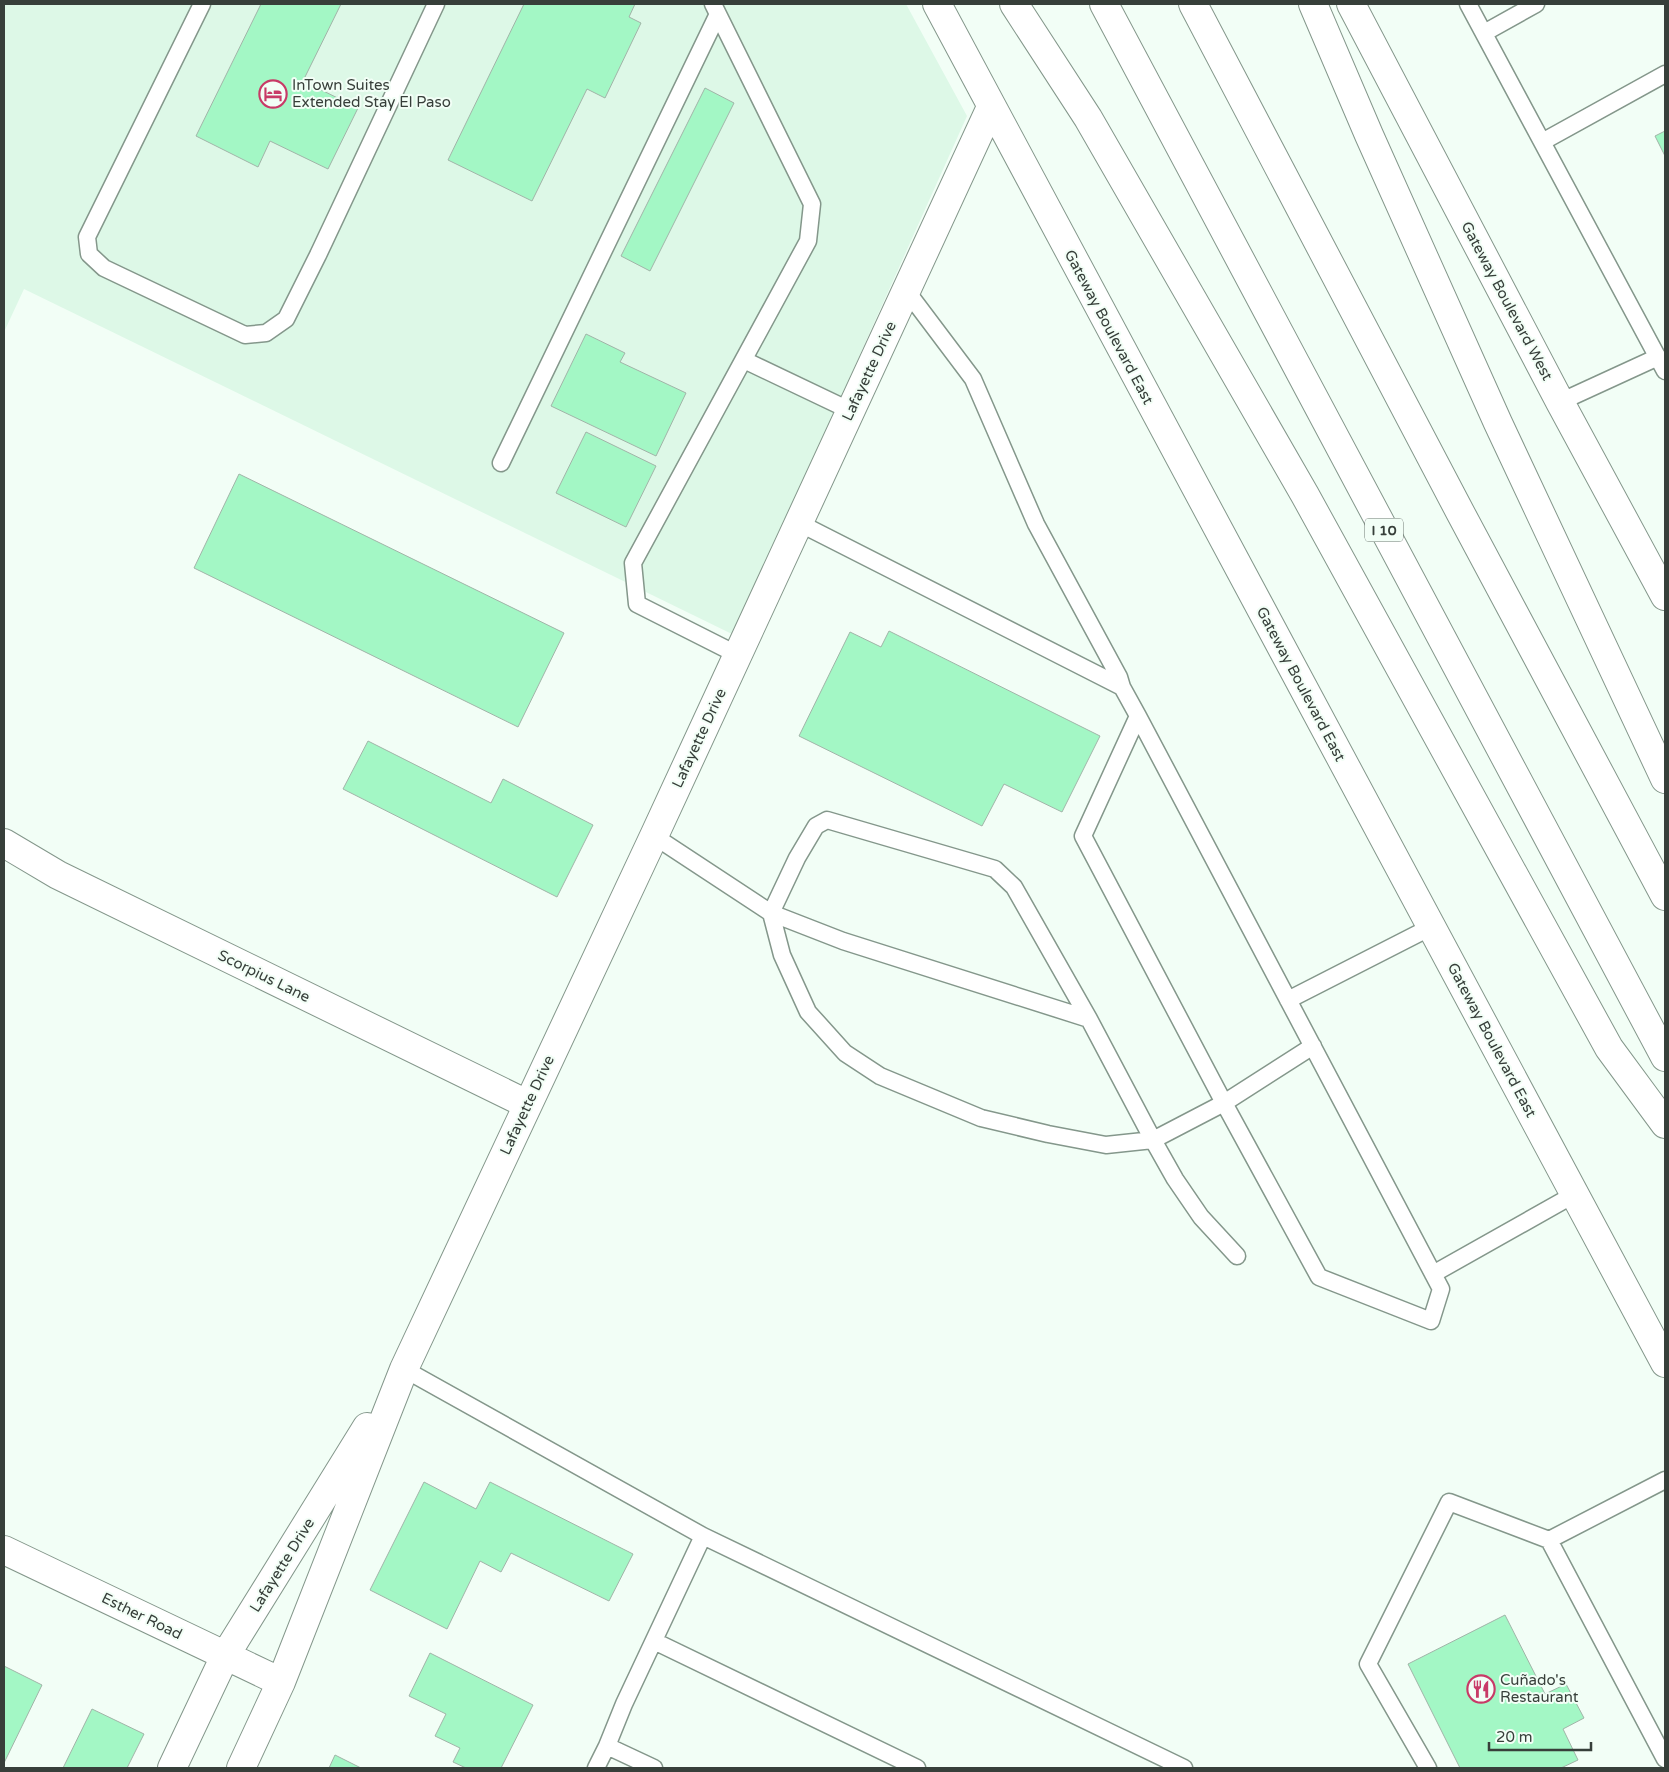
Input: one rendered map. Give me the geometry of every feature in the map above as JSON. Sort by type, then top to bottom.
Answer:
[{"type":"main road","name":"Gateway Boulevard East","points":[[937,4],[1665,1363]]},
{"type":"main road","points":[[1014,4],[1088,118],[1305,495],[1609,1048],[1665,1124]]},
{"type":"main road","name":"I 10","points":[[1104,4],[1665,1057]]},
{"type":"main road","points":[[1193,4],[1460,512],[1665,896]]},
{"type":"main road","points":[[1313,4],[1368,135],[1498,423],[1665,779]]},
{"type":"main road","name":"Gateway Boulevard West","points":[[1351,4],[1560,402],[1665,596]]},
{"type":"main road","name":"Lafayette Drive","points":[[241,1768],[281,1682],[404,1368],[654,836],[991,107]]},
{"type":"main road","name":"Scorpius Lane","points":[[4,843],[58,875],[527,1104]]},
{"type":"main road","name":"Lafayette Drive","points":[[172,1768],[226,1656],[404,1368]]},
{"type":"main road","name":"Esther Road","points":[[4,1550],[281,1682]]},
{"type":"lane","points":[[202,4],[87,237],[89,254],[104,268],[245,335],[266,332],[286,320],[436,4]]},
{"type":"lane","points":[[1468,4],[1663,366],[1560,402]]},
{"type":"lane","points":[[1484,33],[1536,4]]},
{"type":"lane","points":[[716,9],[812,204],[808,241],[633,563],[637,604],[738,655]]},
{"type":"lane","points":[[501,463],[716,9]]},
{"type":"lane","points":[[1542,142],[1665,74]]},
{"type":"lane","points":[[906,290],[973,379],[1036,524],[1119,677],[1122,687],[1138,716],[1313,1046],[1441,1289],[1431,1320],[1319,1276],[1224,1103],[1083,836],[1138,716]]},
{"type":"lane","points":[[744,360],[851,411]]},
{"type":"lane","points":[[799,523],[1122,687]]},
{"type":"lane","points":[[1237,1256],[1201,1216],[1175,1179],[1153,1140],[1089,1019],[1014,887],[995,869],[827,820],[816,826],[797,858],[771,913],[782,955],[808,1012],[845,1053],[880,1076],[981,1118],[1106,1145],[1153,1140],[1224,1103],[1313,1046]]},
{"type":"lane","points":[[654,836],[771,913],[843,941],[1089,1019]]},
{"type":"lane","points":[[1288,1000],[1431,927]]},
{"type":"lane","points":[[1433,1274],[1575,1194]]},
{"type":"lane","points":[[404,1368],[703,1536],[1184,1768]]},
{"type":"lane","points":[[1549,1540],[1665,1480]]},
{"type":"lane","points":[[1428,1768],[1368,1664],[1449,1502],[1549,1540],[1665,1759]]},
{"type":"lane","points":[[596,1768],[703,1536]]},
{"type":"lane","points":[[654,1641],[917,1768]]},
{"type":"lane","points":[[607,1746],[654,1768]]},
{"type":"shaded area","points":[[4,4],[906,4],[967,116],[734,635],[24,289],[4,332]]},
{"type":"building","name":"InTown Suites Extended Stay El Paso","points":[[261,4],[341,4],[303,81],[358,108],[328,169],[270,141],[258,167],[196,136]]},
{"type":"building","points":[[524,4],[635,4],[629,17],[641,23],[605,98],[587,89],[532,201],[448,160]]},
{"type":"building","points":[[705,88],[734,103],[650,271],[621,256]]},
{"type":"building","points":[[1665,131],[1665,156],[1655,136]]},
{"type":"building","points":[[586,334],[625,353],[620,362],[686,393],[656,456],[551,406]]},
{"type":"building","points":[[586,432],[656,466],[626,527],[556,493]]},
{"type":"building","points":[[239,474],[564,633],[518,727],[194,568]]},
{"type":"building","points":[[889,631],[1100,736],[1062,812],[1004,784],[982,826],[799,736],[850,632],[881,647]]},
{"type":"building","points":[[368,741],[491,803],[503,779],[593,825],[557,897],[343,789]]},
{"type":"building","points":[[424,1482],[476,1509],[490,1482],[633,1554],[609,1601],[511,1553],[501,1572],[480,1561],[447,1629],[370,1590]]},
{"type":"building","name":"Cuñado's Restaurant","points":[[1505,1615],[1545,1694],[1566,1684],[1584,1718],[1563,1729],[1578,1760],[1561,1768],[1460,1768],[1408,1664]]},
{"type":"building","points":[[430,1653],[533,1705],[501,1768],[466,1768],[453,1762],[460,1748],[435,1736],[446,1714],[409,1696]]},
{"type":"building","points":[[4,1666],[42,1685],[4,1763]]},
{"type":"building","points":[[92,1709],[144,1734],[127,1768],[63,1768]]},
{"type":"building","points":[[335,1755],[361,1768],[329,1768]]},
{"type":"place","name":"InTown Suites Extended Stay El Paso","points":[[273,94]]},
{"type":"place","name":"Cuñado's Restaurant","points":[[1481,1689]]}]
